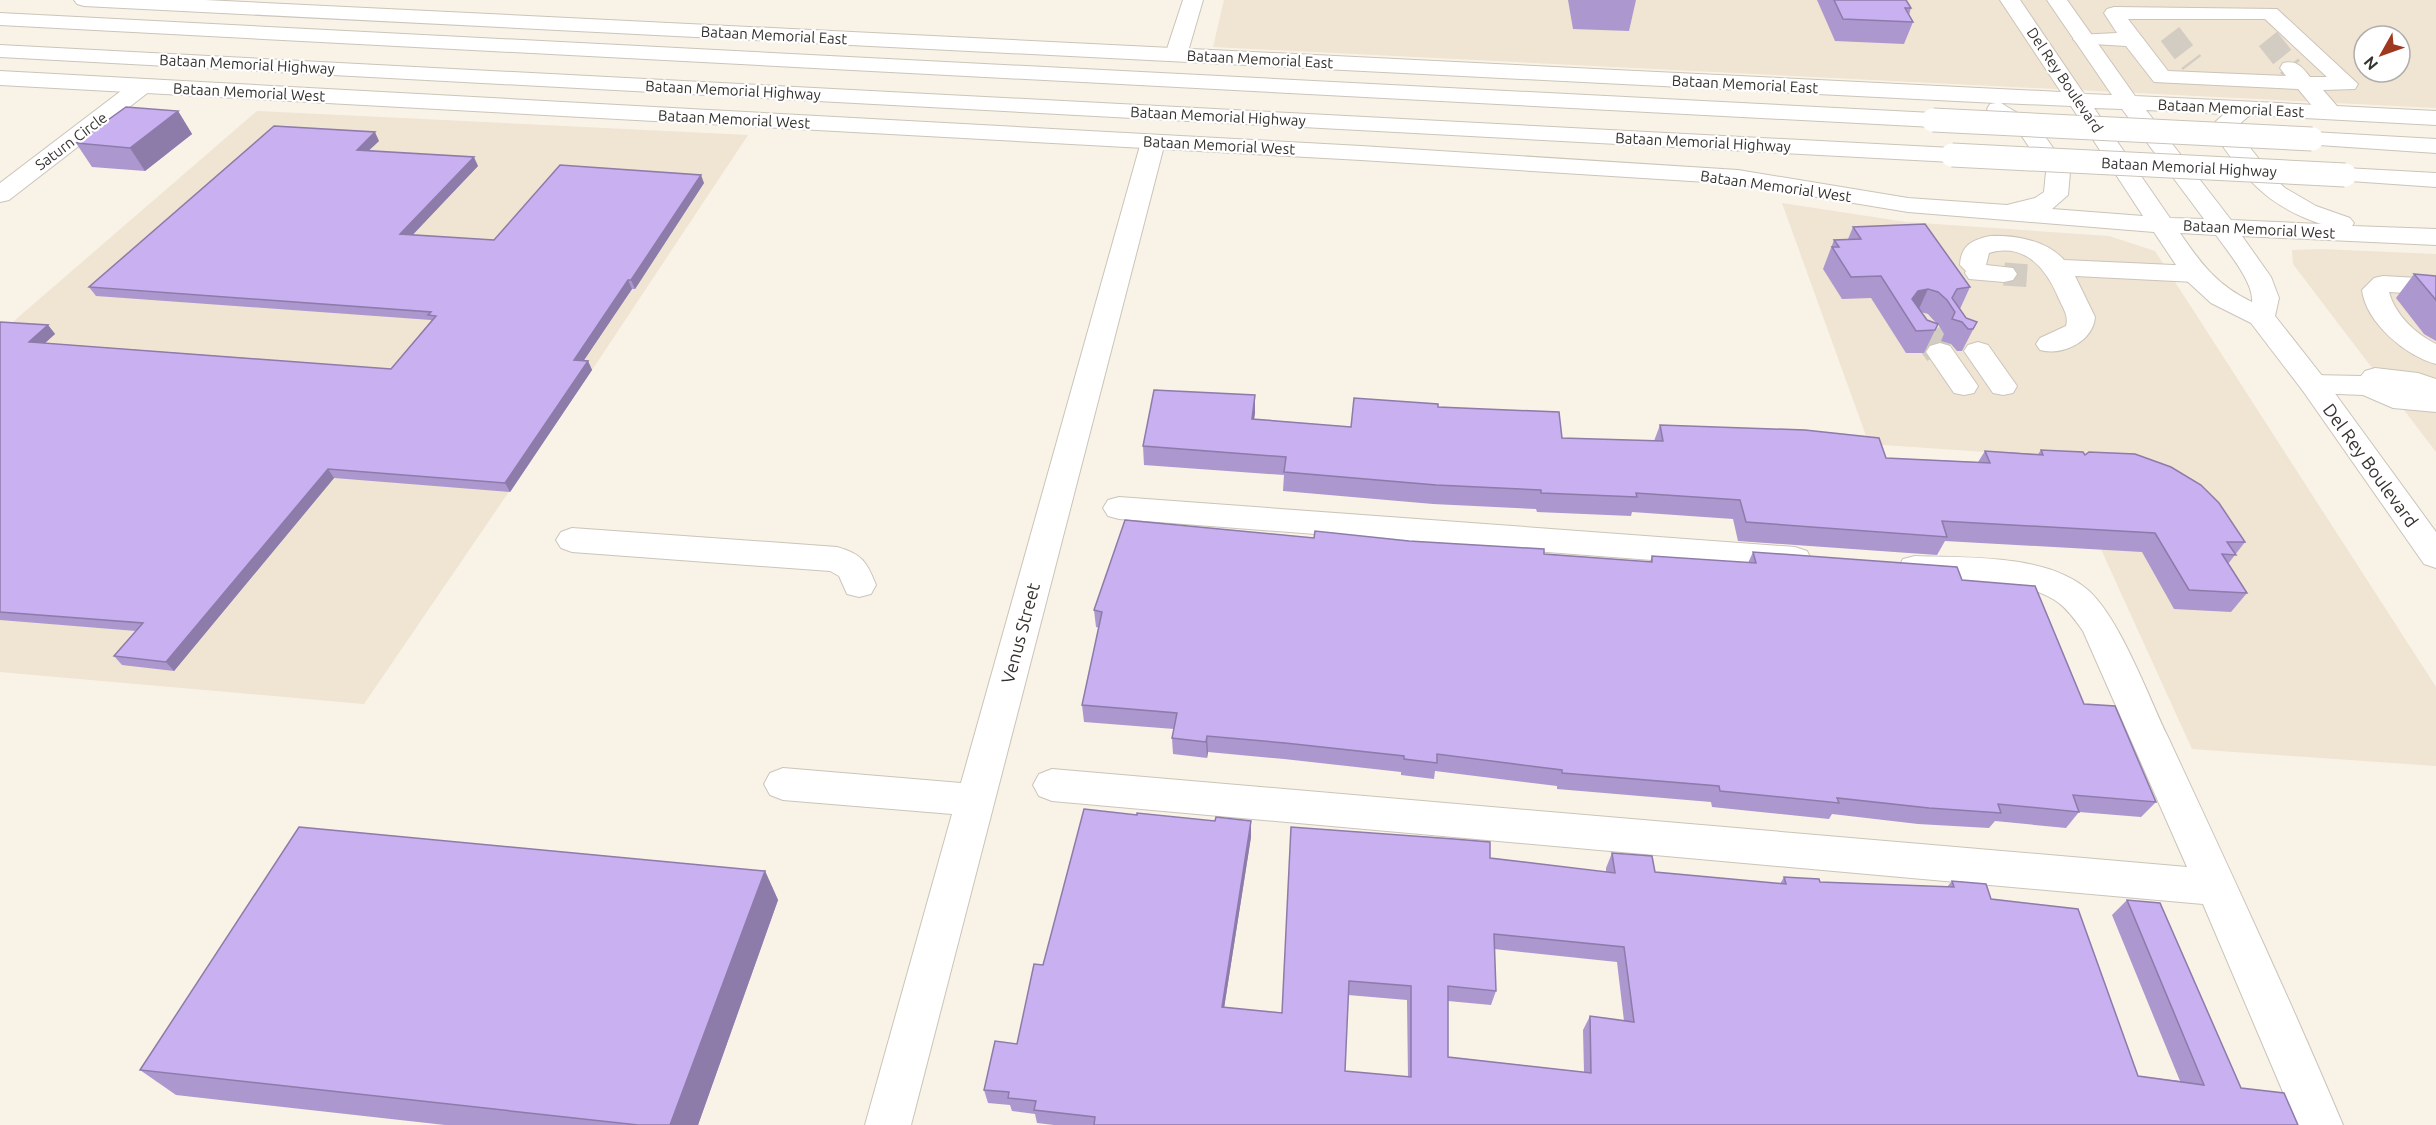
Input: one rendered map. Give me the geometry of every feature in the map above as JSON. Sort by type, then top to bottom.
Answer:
[{"type":"main road","name":"Bataan Memorial East","points":[[84,0],[2436,118]]},
{"type":"main road","points":[[1176,55],[1193,0]]},
{"type":"main road","name":"Del Rey Boulevard","points":[[2010,0],[2195,274],[2222,297],[2261,317],[2313,384],[2436,556]]},
{"type":"main road","points":[[2057,0],[2129,103],[2223,227],[2264,288],[2265,308],[2261,317]]},
{"type":"main road","points":[[2267,0],[2235,2],[2268,39]]},
{"type":"main road","points":[[2114,13],[2153,13],[2270,13],[2348,84],[2297,75],[2197,71],[2162,77],[2114,13]]},
{"type":"main road","points":[[2153,13],[2170,34]]},
{"type":"main road","name":"Bataan Memorial Highway","points":[[0,19],[2436,146]]},
{"type":"main road","points":[[2084,39],[2132,40]]},
{"type":"main road","name":"Bataan Memorial Highway","points":[[0,52],[2436,180]]},
{"type":"main road","points":[[2297,75],[2332,113]]},
{"type":"main road","name":"Bataan Memorial West","points":[[0,78],[1738,177],[1908,205],[2008,211],[2162,225],[2436,237]]},
{"type":"main road","name":"Saturn Circle","points":[[0,195],[142,86]]},
{"type":"main road","points":[[1959,95],[1984,102],[2003,111],[2029,130],[2058,172],[2055,195],[2043,204],[2008,211]]},
{"type":"main road","points":[[2256,110],[2231,117],[2224,124],[2224,131],[2228,139],[2265,183],[2290,202],[2307,211],[2382,235]]},
{"type":"main road","name":"Venus Street","points":[[888,1125],[1154,142]]},
{"type":"main road","points":[[2050,344],[2071,335],[2082,324],[2081,317],[2022,281],[2195,274]]},
{"type":"main road","points":[[2436,287],[2383,284],[2374,293],[2378,303],[2407,339],[2436,355]]},
{"type":"main road","points":[[1969,337],[2003,386]]},
{"type":"main road","points":[[1940,352],[1964,386]]},
{"type":"main road","points":[[2369,386],[2375,377],[2418,382],[2436,390]]},
{"type":"main road","points":[[2313,384],[2369,386],[2393,399],[2436,402]]},
{"type":"main road","points":[[1119,508],[1824,561]]},
{"type":"main road","points":[[572,540],[837,560],[853,568],[859,585]]},
{"type":"main road","points":[[1884,566],[2026,576],[2047,582],[2068,592],[2085,607],[2098,625],[2320,1125]]},
{"type":"main road","points":[[783,784],[975,800]]},
{"type":"main road","points":[[1052,785],[2215,887]]},
{"type":"shaded area","points":[[1224,0],[2436,0],[2436,108],[1213,47]]},
{"type":"shaded area","points":[[257,111],[748,135],[592,370],[364,704],[0,672],[0,333]]},
{"type":"shaded area","points":[[1782,203],[1906,222],[2109,236],[2155,251],[2436,687],[2436,766],[2192,749],[2059,457],[1869,444]]},
{"type":"shaded area","points":[[2321,249],[2436,254],[2436,452],[2293,264],[2292,250]]},
{"type":"building","points":[[1834,0],[1906,0],[1911,8],[1905,8],[1913,22],[1843,19]]},
{"type":"building","points":[[126,107],[178,111],[130,148],[76,143]]},
{"type":"building","points":[[274,126],[375,132],[357,150],[474,157],[400,234],[494,240],[560,165],[701,175],[574,360],[588,361],[505,483],[328,469],[166,662],[114,656],[143,623],[0,612],[0,322],[48,325],[29,342],[391,369],[436,316],[428,315],[431,312],[89,287]]},
{"type":"building","points":[[1925,224],[1970,287],[1957,289],[1952,298],[1966,318],[1977,322],[1973,329],[1968,329],[1962,322],[1952,319],[1955,312],[1947,300],[1938,292],[1928,289],[1918,291],[1912,299],[1927,320],[1938,324],[1935,330],[1916,331],[1881,276],[1851,277],[1832,247],[1839,247],[1834,240],[1861,239],[1853,227]]},
{"type":"building","points":[[2414,274],[2436,276],[2436,300]]},
{"type":"building","points":[[1154,390],[1255,395],[1252,419],[1351,427],[1354,398],[1438,404],[1438,407],[1559,412],[1562,438],[1663,441],[1660,425],[1805,430],[1879,438],[1886,458],[1990,463],[1985,451],[2043,455],[2041,450],[2083,452],[2085,455],[2089,452],[2135,454],[2171,467],[2201,485],[2219,503],[2245,542],[2227,542],[2236,555],[2222,554],[2247,593],[2189,590],[2155,533],[1942,521],[1947,537],[1746,522],[1740,500],[1636,493],[1637,497],[1541,493],[1541,490],[1436,485],[1284,472],[1286,457],[1143,446]]},
{"type":"building","points":[[1125,520],[1314,538],[1315,531],[1409,541],[1544,549],[1544,554],[1652,562],[1652,556],[1756,563],[1753,552],[1957,567],[1962,580],[2035,586],[2084,704],[2115,706],[2156,802],[2073,795],[2079,812],[1998,804],[2001,813],[1837,798],[1839,803],[1720,791],[1719,786],[1562,773],[1562,770],[1437,754],[1437,763],[1404,759],[1404,756],[1285,743],[1207,736],[1206,742],[1172,738],[1177,713],[1082,705],[1102,612],[1094,610]]},
{"type":"building","points":[[1084,809],[1215,821],[1216,817],[1251,821],[1222,1007],[1282,1013],[1291,827],[1490,842],[1490,858],[1615,873],[1612,853],[1652,856],[1655,872],[1786,884],[1784,877],[1819,879],[1820,882],[1954,887],[1952,881],[1986,884],[1991,899],[2078,909],[2138,1076],[2204,1085],[2127,900],[2160,903],[2241,1088],[2284,1093],[2298,1125],[1094,1125],[1095,1117],[1034,1110],[1036,1101],[1008,1098],[1009,1092],[984,1090],[995,1041],[1017,1044],[1034,964],[1043,965]],"holes":[[[1494,934],[1624,947],[1634,1022],[1590,1016],[1591,1073],[1448,1057],[1448,986],[1496,991]],[[1349,981],[1411,986],[1411,1077],[1345,1071]]]},
{"type":"building","points":[[299,827],[765,871],[670,1125],[638,1125],[140,1070]]},
{"type":"tunnel","points":[[2170,34],[2192,63]]},
{"type":"tunnel","points":[[2268,39],[2291,68]]},
{"type":"tunnel","points":[[2004,274],[2032,276]]},
{"type":"tunnel","points":[[1928,335],[1940,352]]}]
